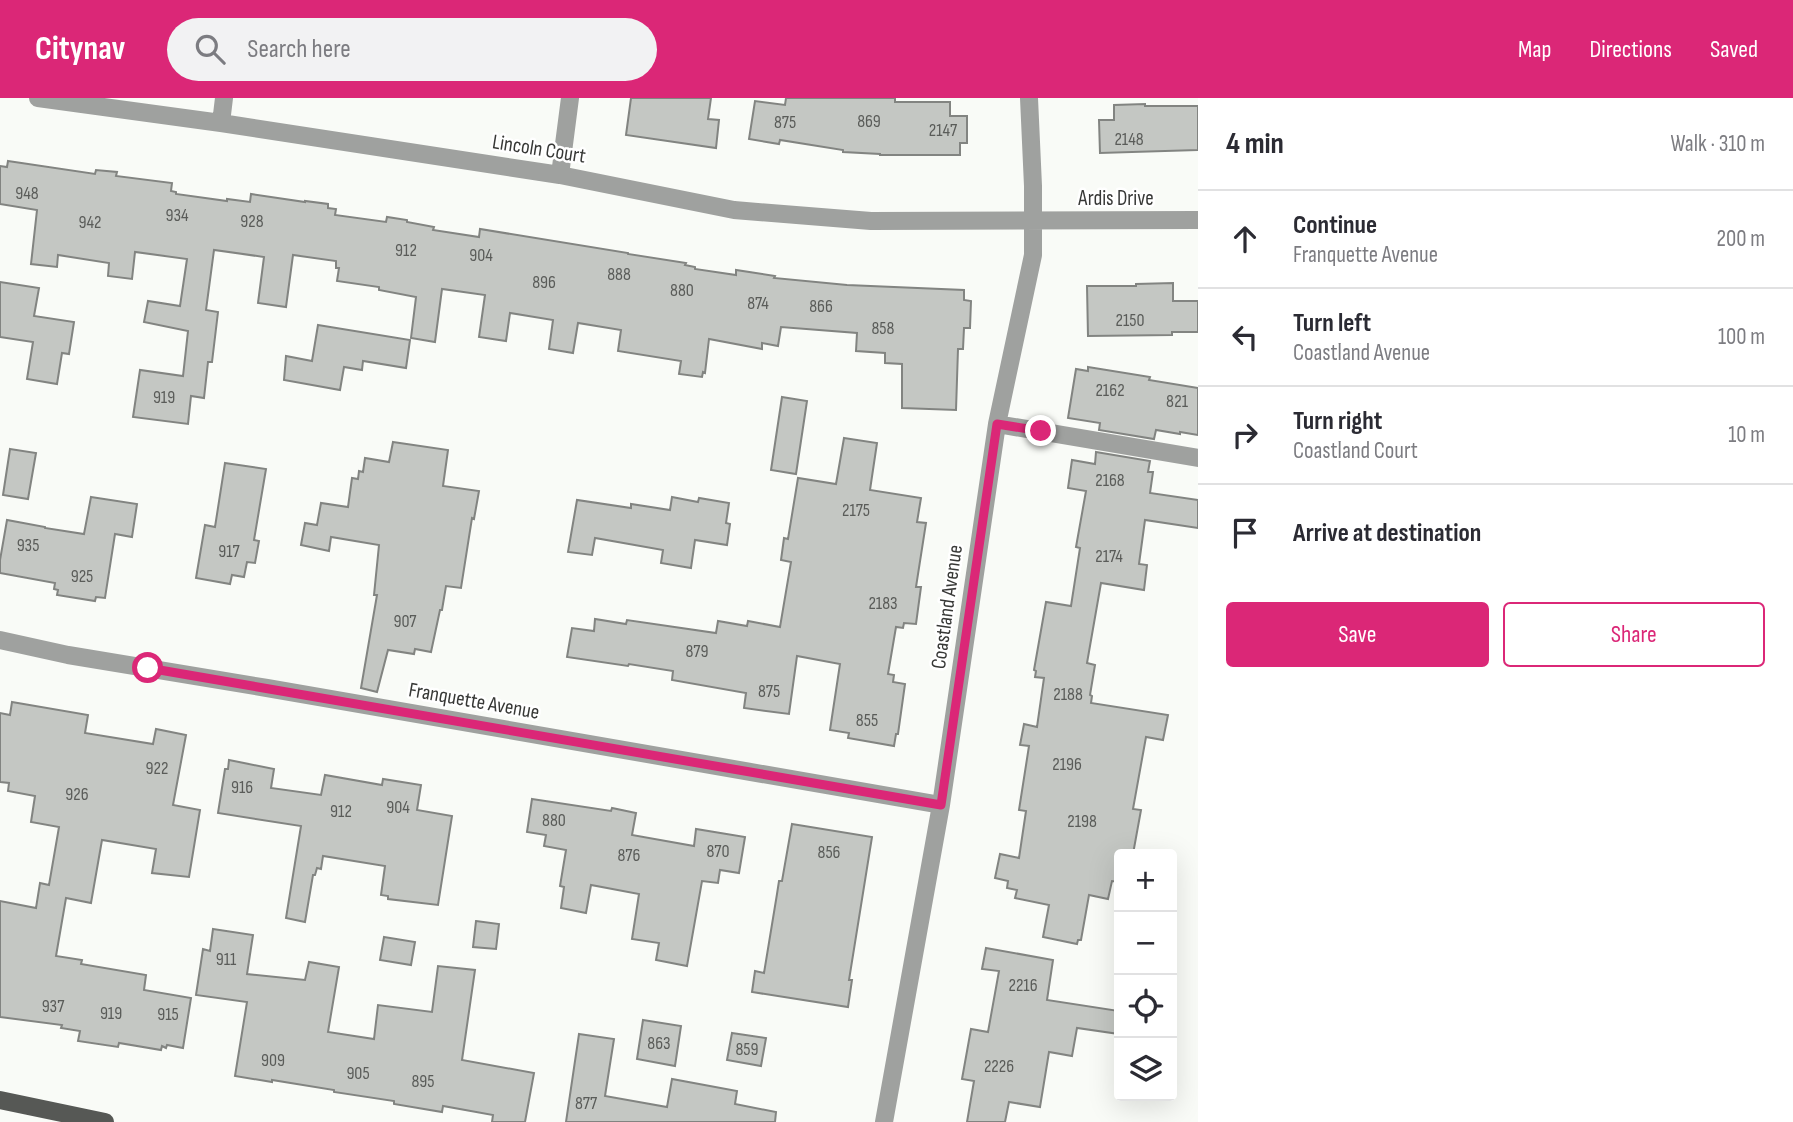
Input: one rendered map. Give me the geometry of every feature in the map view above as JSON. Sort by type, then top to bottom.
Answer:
[{"type":"main road","points":[[0,1100],[106,1122]]},
{"type":"street","name":"Lincoln Court","points":[[38,98],[560,175],[734,210],[871,221],[1034,220]]},
{"type":"street","points":[[221,123],[224,98]]},
{"type":"street","points":[[560,175],[570,98]]},
{"type":"street","name":"Coastland Avenue","points":[[884,1122],[941,805],[997,424],[1033,255],[1029,98]]},
{"type":"street","name":"Ardis Drive","points":[[1034,220],[1198,220]]},
{"type":"street","points":[[997,424],[1198,458]]},
{"type":"street","name":"Franquette Avenue","points":[[0,640],[68,655],[941,805]]},
{"type":"building","points":[[631,98],[711,98],[708,119],[719,120],[716,148],[626,135]]},
{"type":"building","points":[[786,98],[895,98],[895,102],[950,102],[950,116],[967,116],[967,143],[960,143],[960,155],[880,155],[843,152],[780,140],[779,144],[749,139],[755,101],[785,105]]},
{"type":"building","points":[[1114,105],[1198,106],[1198,150],[1100,153],[1099,120],[1114,120]]},
{"type":"building","points":[[8,161],[95,174],[96,170],[117,172],[116,176],[172,183],[171,191],[176,194],[227,201],[250,202],[251,194],[328,204],[328,208],[336,209],[335,215],[386,222],[387,217],[407,220],[434,227],[433,230],[479,237],[480,229],[686,263],[685,265],[695,269],[736,275],[736,270],[775,276],[774,278],[847,285],[964,290],[964,300],[971,301],[970,328],[964,328],[963,349],[958,349],[956,410],[902,408],[902,364],[885,363],[885,353],[856,351],[857,333],[781,327],[778,346],[762,343],[762,349],[709,339],[705,373],[703,372],[702,377],[679,374],[681,361],[618,351],[621,330],[578,323],[573,353],[549,349],[553,320],[510,313],[506,341],[479,337],[485,295],[442,289],[435,342],[411,338],[416,297],[379,290],[379,287],[337,281],[339,268],[336,268],[336,261],[293,255],[286,307],[258,303],[264,257],[214,250],[206,310],[218,312],[212,362],[208,362],[204,398],[191,396],[188,424],[133,417],[140,370],[183,376],[188,331],[144,322],[148,301],[180,306],[187,259],[135,252],[132,279],[108,276],[109,263],[58,255],[57,267],[31,264],[37,210],[0,204],[0,166],[7,167]]},
{"type":"building","points":[[0,282],[39,288],[34,316],[74,322],[69,354],[62,353],[57,384],[27,379],[33,342],[0,337]]},
{"type":"building","points":[[1173,283],[1173,301],[1198,301],[1198,332],[1088,336],[1087,286]]},
{"type":"building","points":[[318,325],[410,340],[406,368],[363,361],[362,370],[344,367],[340,390],[284,380],[286,356],[312,361]]},
{"type":"building","points":[[1088,367],[1198,388],[1198,435],[1156,430],[1154,439],[1099,430],[1100,423],[1068,418],[1076,369],[1088,371]]},
{"type":"building","points":[[782,397],[807,401],[796,474],[771,470]]},
{"type":"building","points":[[844,438],[877,443],[870,490],[921,498],[917,522],[926,523],[916,587],[921,587],[916,624],[904,623],[903,628],[896,627],[888,674],[894,675],[893,682],[905,684],[894,746],[848,738],[849,733],[830,730],[840,664],[797,656],[789,714],[744,708],[746,693],[672,680],[673,671],[567,657],[572,628],[594,631],[595,619],[626,624],[627,620],[716,633],[718,621],[747,626],[748,621],[780,627],[791,562],[781,560],[784,538],[788,539],[798,478],[836,484]]},
{"type":"building","points":[[393,442],[448,450],[443,486],[479,491],[461,588],[446,586],[431,652],[415,649],[414,654],[388,650],[377,692],[361,688],[377,595],[374,595],[379,545],[331,537],[329,551],[301,545],[305,523],[317,525],[321,503],[348,507],[352,478],[358,479],[359,471],[363,472],[365,458],[389,462]]},
{"type":"building","points":[[10,449],[36,453],[28,499],[3,495]]},
{"type":"building","points":[[1096,452],[1150,461],[1148,472],[1153,472],[1150,493],[1198,500],[1198,528],[1145,520],[1139,564],[1147,565],[1144,590],[1101,583],[1087,663],[1095,665],[1091,703],[1168,715],[1163,740],[1146,737],[1133,809],[1141,810],[1134,849],[1114,849],[1114,881],[1108,899],[1089,895],[1081,940],[1078,940],[1077,944],[1043,937],[1049,905],[1015,898],[1017,890],[1007,888],[1008,881],[995,878],[1000,854],[1019,858],[1026,811],[1019,810],[1029,746],[1020,745],[1024,724],[1037,727],[1044,678],[1035,677],[1034,670],[1046,602],[1071,606],[1080,548],[1076,547],[1086,491],[1068,488],[1072,460],[1095,464]]},
{"type":"building","points":[[225,463],[266,469],[254,540],[259,541],[255,563],[247,562],[244,577],[232,575],[230,584],[196,578],[205,525],[215,527]]},
{"type":"building","points":[[91,497],[137,504],[132,537],[115,534],[105,598],[96,597],[95,601],[57,595],[55,583],[0,573],[7,520],[84,534]]},
{"type":"building","points":[[672,497],[698,502],[699,498],[729,503],[727,545],[695,540],[691,568],[661,563],[663,550],[595,538],[592,555],[568,552],[577,500],[631,508],[631,504],[670,510]]},
{"type":"building","points":[[12,702],[88,715],[85,733],[153,744],[156,729],[186,735],[173,805],[200,810],[189,877],[152,873],[156,849],[102,840],[91,903],[66,898],[56,956],[82,960],[81,964],[146,975],[144,990],[191,998],[183,1048],[167,1045],[166,1048],[162,1046],[161,1050],[119,1043],[118,1047],[78,1041],[80,1031],[61,1028],[62,1025],[0,1017],[0,901],[36,908],[40,883],[49,885],[59,827],[31,822],[35,796],[8,791],[9,783],[0,782],[0,713],[10,715]]},
{"type":"building","points":[[229,760],[274,769],[271,788],[321,795],[325,775],[382,785],[383,779],[421,785],[417,810],[452,816],[438,905],[388,899],[388,896],[381,895],[385,866],[323,856],[321,869],[317,868],[313,875],[305,922],[286,918],[301,826],[218,813]]},
{"type":"building","points":[[532,799],[636,813],[632,835],[694,846],[696,829],[745,837],[739,873],[720,870],[718,883],[702,881],[687,966],[656,960],[659,943],[632,939],[639,894],[591,885],[586,913],[561,908],[564,887],[560,886],[566,850],[544,846],[546,835],[527,832]]},
{"type":"building","points":[[792,824],[872,837],[849,980],[852,980],[848,1007],[752,992],[755,971],[764,973],[779,881],[782,881]]},
{"type":"building","points":[[476,921],[499,924],[496,949],[473,947]]},
{"type":"building","points":[[213,929],[253,935],[247,974],[305,980],[309,962],[339,967],[328,1032],[374,1039],[378,1005],[432,1012],[438,966],[475,970],[462,1060],[534,1073],[525,1122],[492,1122],[493,1115],[443,1106],[442,1112],[334,1090],[235,1076],[247,1002],[196,995],[203,949],[210,951]]},
{"type":"building","points":[[384,937],[415,942],[411,965],[380,960]]},
{"type":"building","points":[[986,948],[1053,960],[1047,1000],[1114,1010],[1114,1033],[1077,1028],[1072,1056],[1049,1052],[1040,1107],[1009,1102],[1005,1122],[967,1122],[974,1081],[962,1079],[971,1029],[988,1032],[999,971],[982,969]]},
{"type":"building","points":[[643,1020],[681,1026],[675,1066],[637,1059]]},
{"type":"building","points":[[732,1033],[766,1038],[761,1066],[727,1060]]},
{"type":"building","points":[[579,1034],[614,1039],[605,1096],[667,1107],[672,1079],[737,1091],[735,1104],[776,1112],[775,1122],[566,1122]]},
{"type":"route","points":[[148,668],[941,805],[997,424],[1041,431]]}]
